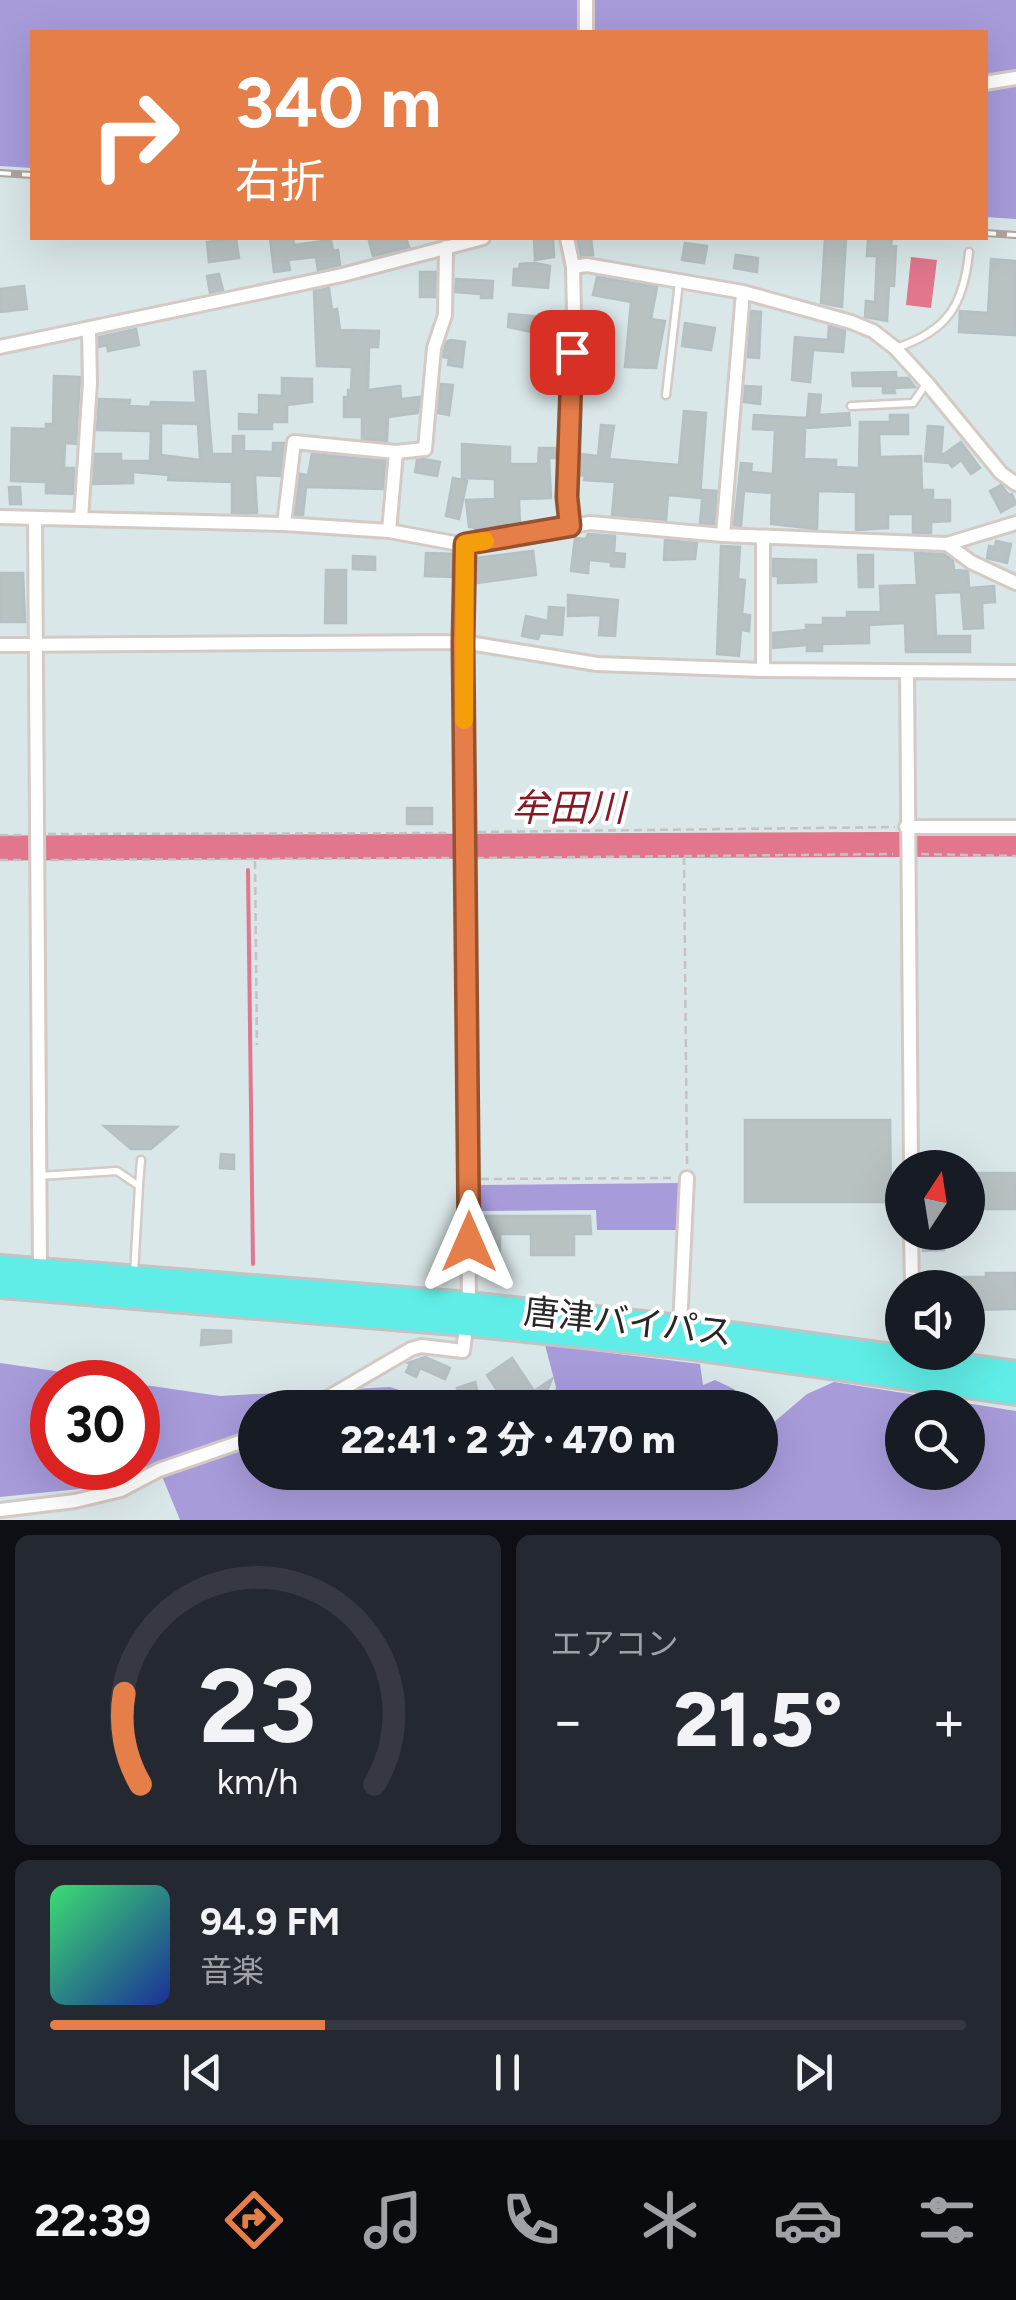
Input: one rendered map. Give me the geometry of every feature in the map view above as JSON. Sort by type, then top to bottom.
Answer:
[{"type":"highway","name":"唐津バイパス","points":[[0,1266],[40,1280],[680,1327],[885,1358]]},
{"type":"highway","name":"唐津バイパス","points":[[0,1286],[40,1280],[133,1277],[468,1314],[679,1346],[885,1360]]},
{"type":"highway","name":"唐津バイパス","points":[[937,1370],[1016,1393]]},
{"type":"highway","name":"唐津バイパス","points":[[980,1370],[1016,1374]]},
{"type":"street","points":[[586,0],[586,30]]},
{"type":"street","points":[[988,83],[1016,78]]},
{"type":"street","points":[[0,347],[342,275],[474,240]]},
{"type":"street","points":[[567,240],[573,267],[567,497],[570,526]]},
{"type":"street","points":[[284,524],[294,442],[396,452],[425,450],[434,348],[445,315],[446,247]]},
{"type":"street","points":[[573,267],[587,265],[743,292],[873,331],[895,348],[1001,473],[1016,484]]},
{"type":"street","points":[[723,535],[743,292]]},
{"type":"street","points":[[81,519],[90,383],[89,330]]},
{"type":"street","points":[[390,532],[396,452]]},
{"type":"street","points":[[0,517],[284,524],[390,532],[465,544],[590,523],[723,535],[947,544],[1016,524]]},
{"type":"street","points":[[35,518],[40,1280]]},
{"type":"street","points":[[763,537],[763,670]]},
{"type":"street","points":[[341,1390],[411,1349],[421,1346],[463,1351],[468,1314],[469,1179],[465,544]]},
{"type":"street","points":[[947,544],[971,562],[1016,582]]},
{"type":"street","points":[[0,645],[463,642],[597,664],[1016,672]]},
{"type":"street","points":[[907,672],[910,1150]]},
{"type":"street","points":[[906,829],[1016,827]]},
{"type":"street","points":[[680,1327],[687,1178]]},
{"type":"street","points":[[0,1510],[121,1490],[159,1470],[238,1443]]},
{"type":"lane","points":[[895,348],[921,340],[950,317],[965,288],[968,252]]},
{"type":"lane","points":[[666,395],[680,281]]},
{"type":"lane","points":[[851,406],[914,403],[927,383]]},
{"type":"lane","points":[[133,1277],[141,1160]]},
{"type":"lane","points":[[38,1176],[117,1171],[139,1186]]},
{"type":"path","points":[[0,835],[906,829]]},
{"type":"path","points":[[0,860],[684,857],[907,852],[1016,856]]},
{"type":"path","points":[[469,1179],[687,1178],[684,857]]},
{"type":"path","points":[[256,859],[256,1044]]},
{"type":"shaded area","points":[[0,0],[1016,0],[1016,219],[988,217],[988,30],[30,30],[30,168],[0,166]]},
{"type":"shaded area","points":[[911,257],[937,260],[931,308],[906,305]]},
{"type":"shaded area","points":[[681,1183],[679,1230],[597,1230],[596,1210],[477,1211],[477,1185]]},
{"type":"shaded area","points":[[545,1345],[700,1364],[703,1385],[715,1380],[735,1390],[555,1390]]},
{"type":"shaded area","points":[[0,1363],[30,1367],[30,1490],[69,1490],[0,1497]]},
{"type":"shaded area","points":[[834,1382],[885,1390],[885,1490],[985,1490],[985,1406],[1016,1411],[1016,1520],[180,1520],[160,1471],[160,1387],[238,1395],[238,1490],[778,1490],[778,1419],[807,1394]]},
{"type":"shaded area","points":[[390,1387],[399,1390],[333,1390]]},
{"type":"building","points":[[236,240],[239,258],[209,262],[207,242]]},
{"type":"building","points":[[270,240],[293,240],[294,245],[331,240],[333,251],[338,250],[340,265],[318,270],[316,257],[288,260],[290,270],[274,272]]},
{"type":"building","points":[[407,240],[409,247],[373,256],[369,241]]},
{"type":"building","points":[[534,240],[553,240],[554,257],[535,260]]},
{"type":"building","points":[[577,240],[591,240],[593,255],[581,256]]},
{"type":"building","points":[[825,240],[846,240],[842,307],[821,303]]},
{"type":"building","points":[[868,240],[892,240],[891,245],[896,246],[887,321],[865,317],[866,301],[875,302],[877,256],[867,256]]},
{"type":"building","points":[[685,243],[707,246],[704,263],[682,260]]},
{"type":"building","points":[[736,255],[758,258],[757,272],[734,268]]},
{"type":"building","points":[[991,259],[1016,261],[1016,335],[959,332],[960,311],[988,313]]},
{"type":"building","points":[[520,264],[550,266],[548,288],[513,285],[514,269],[519,269]]},
{"type":"building","points":[[420,272],[436,272],[435,297],[420,297]]},
{"type":"building","points":[[219,274],[223,290],[210,293],[207,276]]},
{"type":"building","points":[[597,277],[657,287],[651,319],[665,321],[656,368],[625,367],[631,302],[593,295]]},
{"type":"building","points":[[456,279],[493,281],[492,298],[455,292]]},
{"type":"building","points":[[24,286],[27,309],[0,312],[0,289]]},
{"type":"building","points":[[329,288],[340,330],[379,331],[378,347],[369,347],[368,390],[400,386],[401,399],[420,397],[418,413],[388,417],[387,441],[362,439],[362,417],[344,417],[344,397],[351,390],[352,367],[317,366],[314,291]]},
{"type":"building","points":[[751,311],[761,312],[759,358],[748,357]]},
{"type":"building","points":[[509,314],[543,317],[542,330],[536,333],[508,327]]},
{"type":"building","points":[[685,323],[715,328],[711,350],[682,346]]},
{"type":"building","points":[[829,326],[845,331],[843,352],[813,350],[810,382],[792,380],[795,337],[828,340]]},
{"type":"building","points":[[136,329],[139,345],[108,351],[107,345],[99,347],[99,337]]},
{"type":"building","points":[[446,342],[465,342],[462,367],[448,365],[449,358],[443,357]]},
{"type":"building","points":[[205,371],[212,454],[233,454],[233,436],[244,436],[244,451],[273,452],[273,443],[284,443],[280,476],[255,475],[257,513],[232,513],[232,482],[168,480],[169,475],[133,472],[133,483],[93,484],[95,454],[121,454],[121,461],[150,461],[151,431],[97,430],[99,399],[130,400],[129,406],[150,407],[151,402],[196,403],[194,372]],"holes":[[[161,423],[198,424],[200,460],[161,455]]]},
{"type":"building","points":[[896,372],[896,378],[908,378],[915,387],[883,393],[883,386],[853,386],[852,373]]},
{"type":"building","points":[[54,376],[80,377],[76,444],[65,443],[64,468],[74,468],[73,494],[46,493],[46,482],[11,481],[12,428],[46,429],[46,424],[53,424]]},
{"type":"building","points":[[282,378],[312,379],[312,402],[287,405],[287,422],[272,422],[272,429],[239,429],[239,414],[259,415],[259,395],[282,396]]},
{"type":"building","points":[[441,384],[453,385],[449,415],[438,413]]},
{"type":"building","points":[[745,386],[761,387],[760,404],[744,402]]},
{"type":"building","points":[[809,394],[821,395],[819,415],[849,413],[850,425],[805,428],[804,459],[836,460],[836,467],[859,468],[860,422],[890,422],[890,415],[908,415],[908,434],[879,434],[880,457],[921,456],[922,490],[933,490],[933,500],[950,500],[950,521],[931,522],[931,533],[913,533],[913,514],[888,514],[888,528],[856,530],[856,492],[818,491],[817,529],[771,524],[772,493],[744,491],[741,526],[734,525],[741,463],[752,464],[751,472],[773,474],[775,430],[753,429],[754,415],[807,418]]},
{"type":"building","points":[[684,411],[706,413],[700,498],[668,495],[666,520],[612,515],[615,482],[584,480],[585,476],[578,475],[579,454],[598,456],[601,425],[614,426],[609,459],[679,465]]},
{"type":"building","points":[[928,426],[943,427],[941,456],[961,442],[980,468],[971,474],[961,460],[952,467],[949,463],[925,461]]},
{"type":"building","points":[[462,444],[510,447],[510,464],[538,464],[539,448],[555,448],[555,458],[549,458],[551,498],[519,499],[520,525],[475,532],[475,528],[469,527],[466,500],[495,499],[495,479],[462,478]]},
{"type":"building","points":[[312,454],[385,461],[383,489],[306,487],[303,515],[295,515],[300,474],[308,475]]},
{"type":"building","points":[[417,460],[440,462],[437,476],[415,472]]},
{"type":"building","points":[[453,478],[467,481],[459,519],[446,516]]},
{"type":"building","points":[[1001,485],[1012,494],[1016,504],[1001,512],[990,491]]},
{"type":"building","points":[[9,487],[20,487],[21,504],[10,504]]},
{"type":"building","points":[[703,490],[717,491],[714,524],[700,523]]},
{"type":"building","points":[[588,534],[615,536],[614,553],[625,554],[624,567],[589,560],[588,573],[571,571],[575,538],[586,539]]},
{"type":"building","points":[[665,540],[697,543],[695,559],[664,560]]},
{"type":"building","points":[[996,541],[1011,544],[1007,563],[987,558],[989,546],[995,547]]},
{"type":"building","points":[[721,546],[740,547],[738,579],[745,580],[742,614],[750,615],[749,631],[741,630],[739,656],[717,654]]},
{"type":"building","points":[[533,551],[536,575],[477,583],[475,558]]},
{"type":"building","points":[[426,553],[455,554],[454,577],[425,576]]},
{"type":"building","points":[[915,553],[944,554],[953,561],[954,570],[968,571],[969,588],[994,586],[995,602],[982,603],[983,628],[964,629],[961,592],[934,593],[936,636],[970,636],[970,652],[906,652],[905,623],[869,625],[869,643],[822,644],[822,651],[807,651],[807,645],[773,648],[773,633],[806,630],[806,625],[823,625],[823,618],[847,618],[847,612],[881,612],[880,586],[917,585]]},
{"type":"building","points":[[858,555],[873,555],[873,587],[859,587]]},
{"type":"building","points":[[353,556],[375,557],[375,570],[353,569]]},
{"type":"building","points":[[773,559],[816,560],[816,582],[778,583],[778,576],[773,576]]},
{"type":"building","points":[[326,570],[346,570],[346,623],[325,623]]},
{"type":"building","points":[[0,573],[23,573],[25,622],[1,622]]},
{"type":"building","points":[[568,595],[618,600],[615,636],[599,635],[601,615],[568,616]]},
{"type":"building","points":[[549,607],[564,608],[562,635],[540,633],[538,639],[522,636],[526,616],[548,621]]},
{"type":"building","points":[[407,808],[432,808],[432,824],[407,824]]},
{"type":"building","points":[[745,1120],[890,1120],[890,1150],[885,1150],[885,1202],[745,1202]]},
{"type":"building","points":[[104,1126],[177,1127],[151,1149],[131,1149]]},
{"type":"building","points":[[221,1154],[234,1155],[234,1169],[220,1168]]},
{"type":"building","points":[[985,1173],[1016,1173],[1016,1209],[985,1209]]},
{"type":"building","points":[[485,1216],[590,1216],[591,1234],[574,1234],[574,1255],[531,1255],[531,1234],[500,1234],[500,1257],[485,1257]]},
{"type":"building","points":[[986,1273],[1016,1273],[1016,1309],[985,1310]]},
{"type":"building","points":[[202,1330],[231,1331],[231,1342],[201,1345]]},
{"type":"building","points":[[425,1357],[450,1368],[445,1379],[420,1368],[416,1377],[406,1372],[408,1363]]},
{"type":"building","points":[[512,1358],[533,1390],[497,1390],[487,1375]]},
{"type":"building","points":[[552,1379],[547,1390],[536,1390]]},
{"type":"building","points":[[475,1382],[477,1390],[458,1390]]},
{"type":"waterway","name":"牟田川","points":[[0,848],[1016,844]]},
{"type":"waterway","points":[[248,870],[253,1264]]},
{"type":"railway","points":[[0,173],[30,175]]},
{"type":"railway","points":[[988,233],[1016,235]]},
{"type":"slow traffic","points":[[464,720],[465,544],[485,541]]},
{"type":"route","points":[[469,1242],[465,544],[570,526],[567,497],[572,352]]}]
